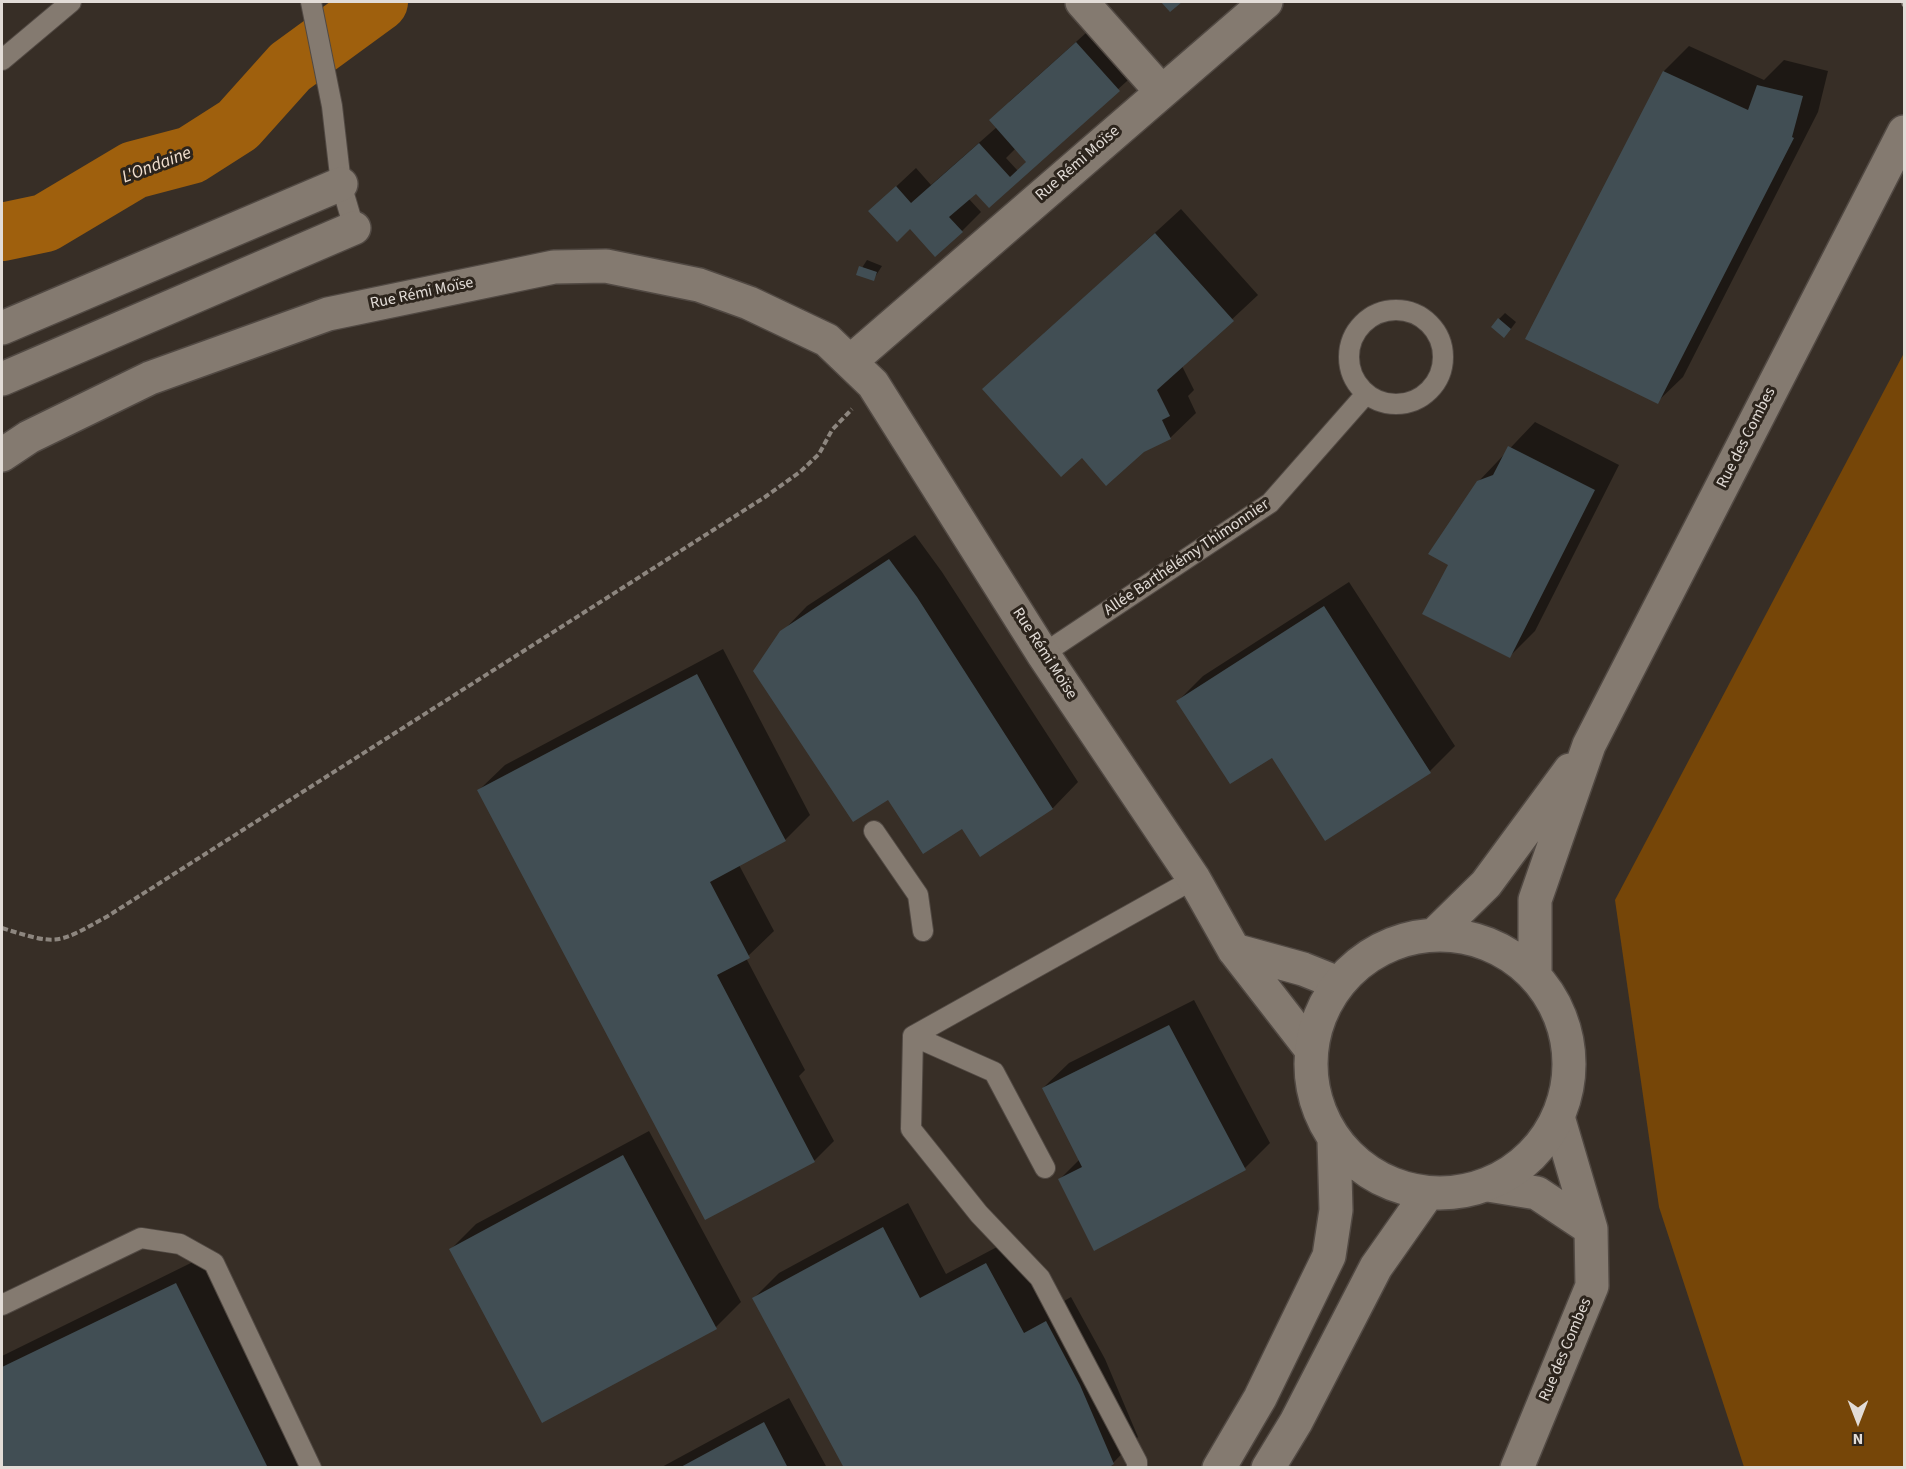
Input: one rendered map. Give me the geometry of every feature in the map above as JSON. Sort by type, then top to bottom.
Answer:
[{"type":"street","points":[[1082,2],[1161,91]]},
{"type":"street","name":"Rue Rémi Moïse","points":[[850,361],[919,304],[1266,2]]},
{"type":"street","name":"Rue des Combes","points":[[1535,976],[1535,900],[1589,745],[1905,132]]},
{"type":"street","points":[[2,328],[340,184]]},
{"type":"street","points":[[2,379],[354,228]]},
{"type":"street","name":"Rue Rémi Moïse","points":[[2,455],[29,438],[150,378],[328,314],[554,267],[606,266],[699,285],[750,303],[827,340],[873,384],[1043,654],[1194,879],[1234,950],[1310,1048]]},
{"type":"street","name":"Rue des Combes","points":[[1435,934],[1486,884],[1589,745]]},
{"type":"street","points":[[1435,934],[1472,939],[1506,953],[1535,976],[1557,1007],[1568,1043],[1569,1081],[1558,1117],[1533,1153],[1517,1169],[1488,1185],[1459,1192],[1428,1193],[1392,1185],[1360,1166],[1334,1140],[1318,1112],[1310,1080],[1310,1048],[1320,1014],[1338,983],[1365,958],[1398,941],[1435,934]]},
{"type":"street","points":[[1234,950],[1303,969],[1338,983]]},
{"type":"street","name":"Rue des Combes","points":[[1517,1467],[1592,1286],[1591,1229],[1558,1117]]},
{"type":"street","points":[[1219,1467],[1260,1398],[1329,1256],[1336,1210],[1334,1140]]},
{"type":"street","points":[[1488,1185],[1536,1193],[1591,1229]]},
{"type":"street","points":[[1268,1467],[1296,1422],[1376,1267],[1428,1193]]},
{"type":"lane","points":[[2,60],[71,2]]},
{"type":"lane","points":[[311,2],[332,106],[340,184],[354,228]]},
{"type":"lane","points":[[1394,309],[1410,311],[1425,319],[1435,330],[1442,343],[1442,366],[1434,386],[1423,396],[1394,405],[1366,394],[1355,382],[1349,367],[1348,350],[1354,334],[1364,321],[1378,313],[1394,309]]},
{"type":"lane","name":"Allée Barthélémy Thimonnier","points":[[1043,654],[1270,503],[1366,394]]},
{"type":"lane","points":[[874,831],[918,895],[923,931]]},
{"type":"lane","points":[[914,1036],[1194,879]]},
{"type":"lane","points":[[914,1036],[994,1072],[1045,1168]]},
{"type":"lane","points":[[914,1036],[911,1129],[979,1214],[1040,1278],[1137,1462],[1137,1467]]},
{"type":"lane","points":[[2,1305],[11,1292],[141,1238],[180,1244],[214,1263],[311,1467]]},
{"type":"path","points":[[1903,2],[1905,6]]},
{"type":"path","points":[[2,928],[45,941],[65,940],[108,916],[765,497],[800,472],[819,454],[832,430],[873,384]]},
{"type":"shaded area","points":[[1904,353],[1904,1467],[1744,1467],[1659,1207],[1615,900]]},
{"type":"building","points":[[1161,2],[1182,2],[1170,12]]},
{"type":"building","points":[[1076,42],[1120,91],[989,208],[976,194],[949,217],[963,232],[935,257],[910,229],[897,242],[868,211],[896,186],[911,203],[979,143],[1010,177],[1026,162],[989,120]]},
{"type":"building","points":[[1663,71],[1748,110],[1757,85],[1803,96],[1792,137],[1794,138],[1658,404],[1525,339]]},
{"type":"building","points":[[1155,233],[1234,321],[1157,390],[1170,416],[1162,420],[1171,439],[1144,452],[1106,486],[1082,458],[1061,477],[982,389]]},
{"type":"building","points":[[859,266],[877,272],[874,281],[856,275]]},
{"type":"building","points":[[1498,318],[1511,329],[1504,338],[1491,327]]},
{"type":"building","points":[[1508,446],[1595,490],[1510,658],[1422,614],[1448,565],[1428,554],[1477,481],[1493,475]]},
{"type":"building","points":[[889,559],[917,597],[1053,809],[980,857],[962,829],[923,854],[888,800],[853,822],[753,671],[780,631]]},
{"type":"building","points":[[1324,606],[1431,773],[1325,841],[1272,758],[1230,784],[1176,701]]},
{"type":"building","points":[[697,674],[786,841],[710,882],[750,958],[717,975],[815,1162],[705,1220],[477,790]]},
{"type":"building","points":[[1169,1025],[1246,1170],[1094,1251],[1058,1179],[1082,1167],[1042,1088]]},
{"type":"building","points":[[623,1155],[717,1329],[542,1423],[449,1249]]},
{"type":"building","points":[[883,1227],[920,1298],[986,1263],[1024,1333],[1046,1321],[1080,1385],[1114,1464],[1108,1468],[844,1468],[752,1298]]},
{"type":"building","points":[[176,1283],[268,1468],[2,1468],[2,1367]]},
{"type":"building","points":[[764,1422],[788,1468],[679,1468]]},
{"type":"waterway","name":"L'Ondaine","points":[[2,232],[45,223],[134,170],[191,155],[238,125],[290,67],[379,2]]}]
